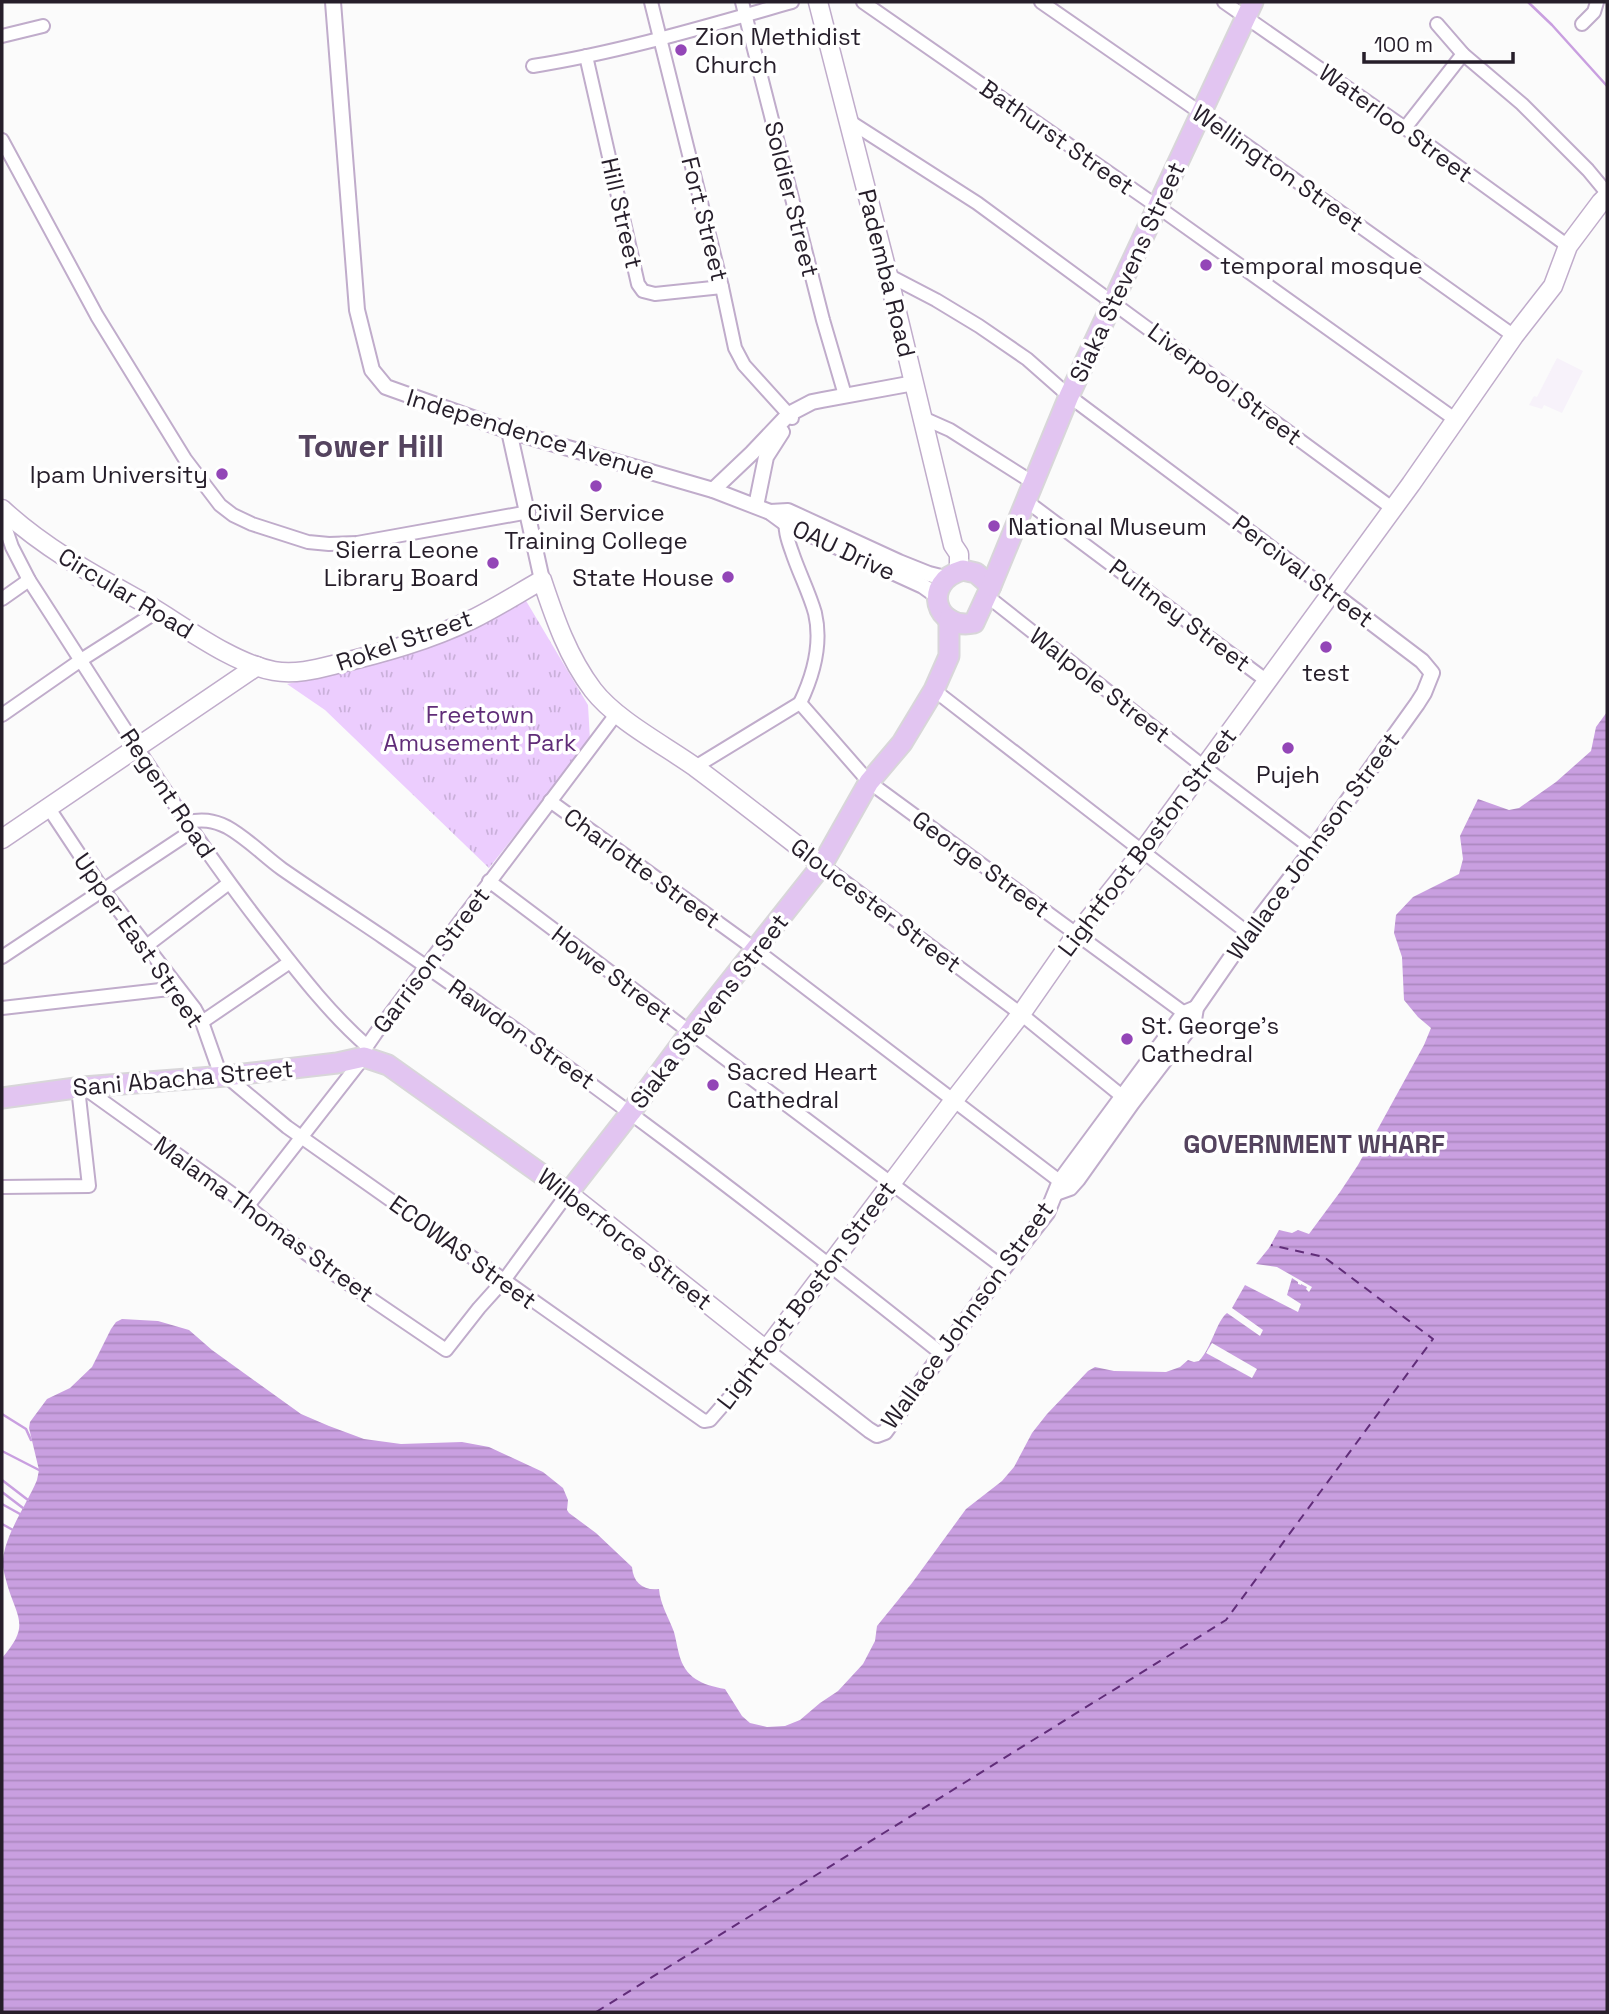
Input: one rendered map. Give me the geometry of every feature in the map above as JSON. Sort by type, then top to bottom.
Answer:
[{"type":"main road","name":"Pademba Road","points":[[818,2],[953,545],[967,554],[957,578]]},
{"type":"main road","name":"Siaka Stevens Street","points":[[568,1193],[690,1032],[822,865],[869,782],[902,743],[934,690],[949,656],[974,623],[1069,396],[1250,9]]},
{"type":"main road","name":"Lightfoot Boston Street","points":[[766,1350],[1021,1014],[1076,934],[1143,851],[1411,484],[1514,336],[1553,286],[1568,246],[1607,194]]},
{"type":"main road","name":"Circular Road","points":[[2,509],[20,526],[62,556],[221,650],[257,666]]},
{"type":"main road","name":"Siaka Stevens Street","points":[[957,578],[1008,545]]},
{"type":"main road","points":[[974,623],[956,624],[949,620],[939,606],[957,578],[989,591]]},
{"type":"main road","name":"Rokel Street","points":[[257,666],[295,673],[393,649],[472,619],[542,580]]},
{"type":"main road","name":"Gloucester Street","points":[[542,580],[560,634],[577,668],[595,693],[617,713],[695,767],[822,865]]},
{"type":"main road","name":"Siaka Stevens Street","points":[[949,620],[949,656]]},
{"type":"main road","points":[[2,839],[257,666]]},
{"type":"main road","name":"Sani Abacha Street","points":[[2,1098],[80,1087],[224,1076],[337,1063],[366,1052]]},
{"type":"main road","name":"Wilberforce Street","points":[[366,1052],[568,1193],[766,1350]]},
{"type":"street","name":"Independence Avenue","points":[[333,2],[357,310],[372,370],[386,387],[509,431],[713,490],[770,512]]},
{"type":"street","name":"Fort Street","points":[[651,2],[735,348],[744,365],[792,414]]},
{"type":"street","name":"Soldier Street","points":[[742,2],[823,320],[845,395]]},
{"type":"street","points":[[533,66],[660,38],[792,2]]},
{"type":"street","name":"Bathurst Street","points":[[863,2],[1158,207],[1455,420]]},
{"type":"street","name":"Wellington Street","points":[[1041,2],[1514,336]]},
{"type":"street","name":"Waterloo Street","points":[[1224,2],[1250,9],[1405,128],[1568,246]]},
{"type":"street","points":[[1582,24],[1594,12],[1597,2]]},
{"type":"street","points":[[1437,24],[1463,54],[1522,104],[1588,170],[1607,194]]},
{"type":"street","points":[[2,36],[43,26]]},
{"type":"street","points":[[1405,128],[1463,54]]},
{"type":"street","name":"Hill Street","points":[[586,56],[638,284],[643,291],[655,294],[722,287]]},
{"type":"street","name":"Liverpool Street","points":[[849,121],[977,203],[1392,508]]},
{"type":"street","points":[[2,140],[97,316],[159,419],[220,505],[233,515],[282,535],[329,544],[357,543],[529,512]]},
{"type":"street","name":"Percival Street","points":[[888,275],[936,300],[1027,359],[1069,396],[1422,661],[1432,673],[1429,684]]},
{"type":"street","points":[[713,490],[792,414],[812,402],[914,383]]},
{"type":"street","points":[[756,506],[766,457],[792,414]]},
{"type":"street","name":"Pultney Street","points":[[923,418],[950,430],[1267,681]]},
{"type":"street","points":[[509,431],[542,580]]},
{"type":"street","name":"OAU Drive","points":[[770,512],[786,517],[923,586],[957,578]]},
{"type":"street","points":[[695,767],[800,703],[813,671],[816,616],[790,547],[786,517]]},
{"type":"street","name":"Regent Road","points":[[2,518],[12,547],[29,580],[189,827],[290,962],[366,1052]]},
{"type":"street","points":[[2,599],[29,580]]},
{"type":"street","name":"Walpole Street","points":[[989,591],[1204,767],[1313,849]]},
{"type":"street","points":[[2,715],[158,611]]},
{"type":"street","name":"Wallace Johnson Street","points":[[877,1435],[885,1432],[1047,1213],[1062,1188],[1248,933],[1313,849],[1429,684]]},
{"type":"street","points":[[934,690],[1248,933]]},
{"type":"street","name":"George Street","points":[[800,703],[869,782],[1076,934],[1191,1014]]},
{"type":"street","name":"Garrison Street","points":[[247,1207],[302,1138],[489,881],[617,713]]},
{"type":"street","name":"Charlotte Street","points":[[551,802],[756,950],[954,1100],[1062,1188]]},
{"type":"street","name":"Upper East Street","points":[[48,807],[103,890],[195,1009],[224,1076]]},
{"type":"street","name":"Rawdon Street","points":[[189,827],[200,820],[228,828],[631,1112],[830,1264],[942,1354]]},
{"type":"street","points":[[2,957],[103,890],[189,827]]},
{"type":"street","name":"Gloucester Street","points":[[822,865],[1021,1014],[1127,1100]]},
{"type":"street","name":"Howe Street","points":[[489,881],[1004,1268]]},
{"type":"street","points":[[145,947],[229,883]]},
{"type":"street","points":[[202,1022],[290,962]]},
{"type":"street","points":[[2,1008],[178,988]]},
{"type":"street","name":"ECOWAS Street","points":[[224,1076],[302,1138],[704,1422]]},
{"type":"street","points":[[2,1187],[89,1186],[80,1087]]},
{"type":"street","name":"Malama Thomas Street","points":[[80,1087],[247,1207],[337,1276],[446,1350]]},
{"type":"street","name":"Siaka Stevens Street","points":[[446,1350],[505,1279],[568,1193]]},
{"type":"street","name":"Lightfoot Boston Street","points":[[704,1422],[710,1420],[737,1389],[766,1350]]},
{"type":"street","name":"Wilberforce Street","points":[[766,1350],[877,1435]]},
{"type":"shaded area","points":[[1557,358],[1583,371],[1562,413],[1544,405],[1542,409],[1529,405],[1534,396],[1537,397]]},
{"type":"shaded area","points":[[1607,712],[1607,2012],[2,2012],[2,1658],[17,1637],[19,1628],[3,1559],[8,1539],[37,1480],[39,1470],[30,1422],[47,1399],[70,1388],[92,1367],[116,1322],[122,1319],[158,1321],[189,1330],[212,1350],[301,1414],[364,1439],[401,1444],[462,1442],[489,1447],[543,1472],[563,1488],[569,1513],[596,1533],[632,1567],[637,1582],[649,1589],[659,1589],[678,1651],[690,1675],[709,1685],[725,1689],[742,1716],[750,1723],[767,1727],[785,1726],[800,1720],[838,1691],[863,1664],[875,1641],[877,1626],[966,1509],[1002,1481],[1014,1467],[1032,1433],[1088,1371],[1095,1367],[1114,1371],[1166,1372],[1180,1367],[1188,1360],[1199,1361],[1227,1313],[1260,1336],[1263,1330],[1232,1308],[1245,1285],[1298,1312],[1301,1304],[1287,1295],[1292,1278],[1307,1287],[1309,1292],[1312,1287],[1277,1267],[1256,1264],[1279,1230],[1292,1233],[1298,1230],[1309,1234],[1358,1165],[1431,1028],[1404,1000],[1402,957],[1394,933],[1396,915],[1413,897],[1459,874],[1463,859],[1460,836],[1478,799],[1509,810],[1519,808],[1556,782],[1591,751],[1596,727]]},
{"type":"green space","name":"Freetown Amusement Park","points":[[522,594],[588,705],[590,740],[489,868],[325,710],[287,684],[359,668],[429,647],[458,635]]},
{"type":"pier","points":[[1212,1343],[1257,1369],[1252,1378],[1206,1353]]},
{"type":"waterway","points":[[1528,2],[1607,86]]},
{"type":"waterway","points":[[2,1414],[26,1429],[31,1440]]},
{"type":"waterway","points":[[2,1451],[39,1470]]},
{"type":"waterway","points":[[2,1480],[28,1500]]},
{"type":"waterway","points":[[2,1492],[23,1508]]},
{"type":"waterway","points":[[2,1504],[20,1514]]},
{"type":"waterway","points":[[2,1524],[13,1530]]},
{"type":"ferry route","points":[[596,2012],[1226,1620],[1433,1339],[1324,1257],[1271,1245]]},
{"type":"place","name":"Zion Methidist Church","points":[[681,50]]},
{"type":"place","name":"temporal mosque","points":[[1206,265]]},
{"type":"place","name":"Ipam University","points":[[222,474]]},
{"type":"place","name":"Civil Service Training College","points":[[596,486]]},
{"type":"place","name":"National Museum","points":[[994,526]]},
{"type":"place","name":"Sierra Leone Library Board","points":[[493,563]]},
{"type":"place","name":"State House","points":[[728,577]]},
{"type":"place","name":"test","points":[[1326,647]]},
{"type":"place","name":"Pujeh","points":[[1288,748]]},
{"type":"place","name":"St. George's Cathedral","points":[[1127,1039]]},
{"type":"place","name":"Sacred Heart Cathedral","points":[[713,1085]]},
{"type":"district","name":"Tower Hill","points":[[371,446]]},
{"type":"district","name":"GOVERNMENT WHARF","points":[[1314,1144]]}]
